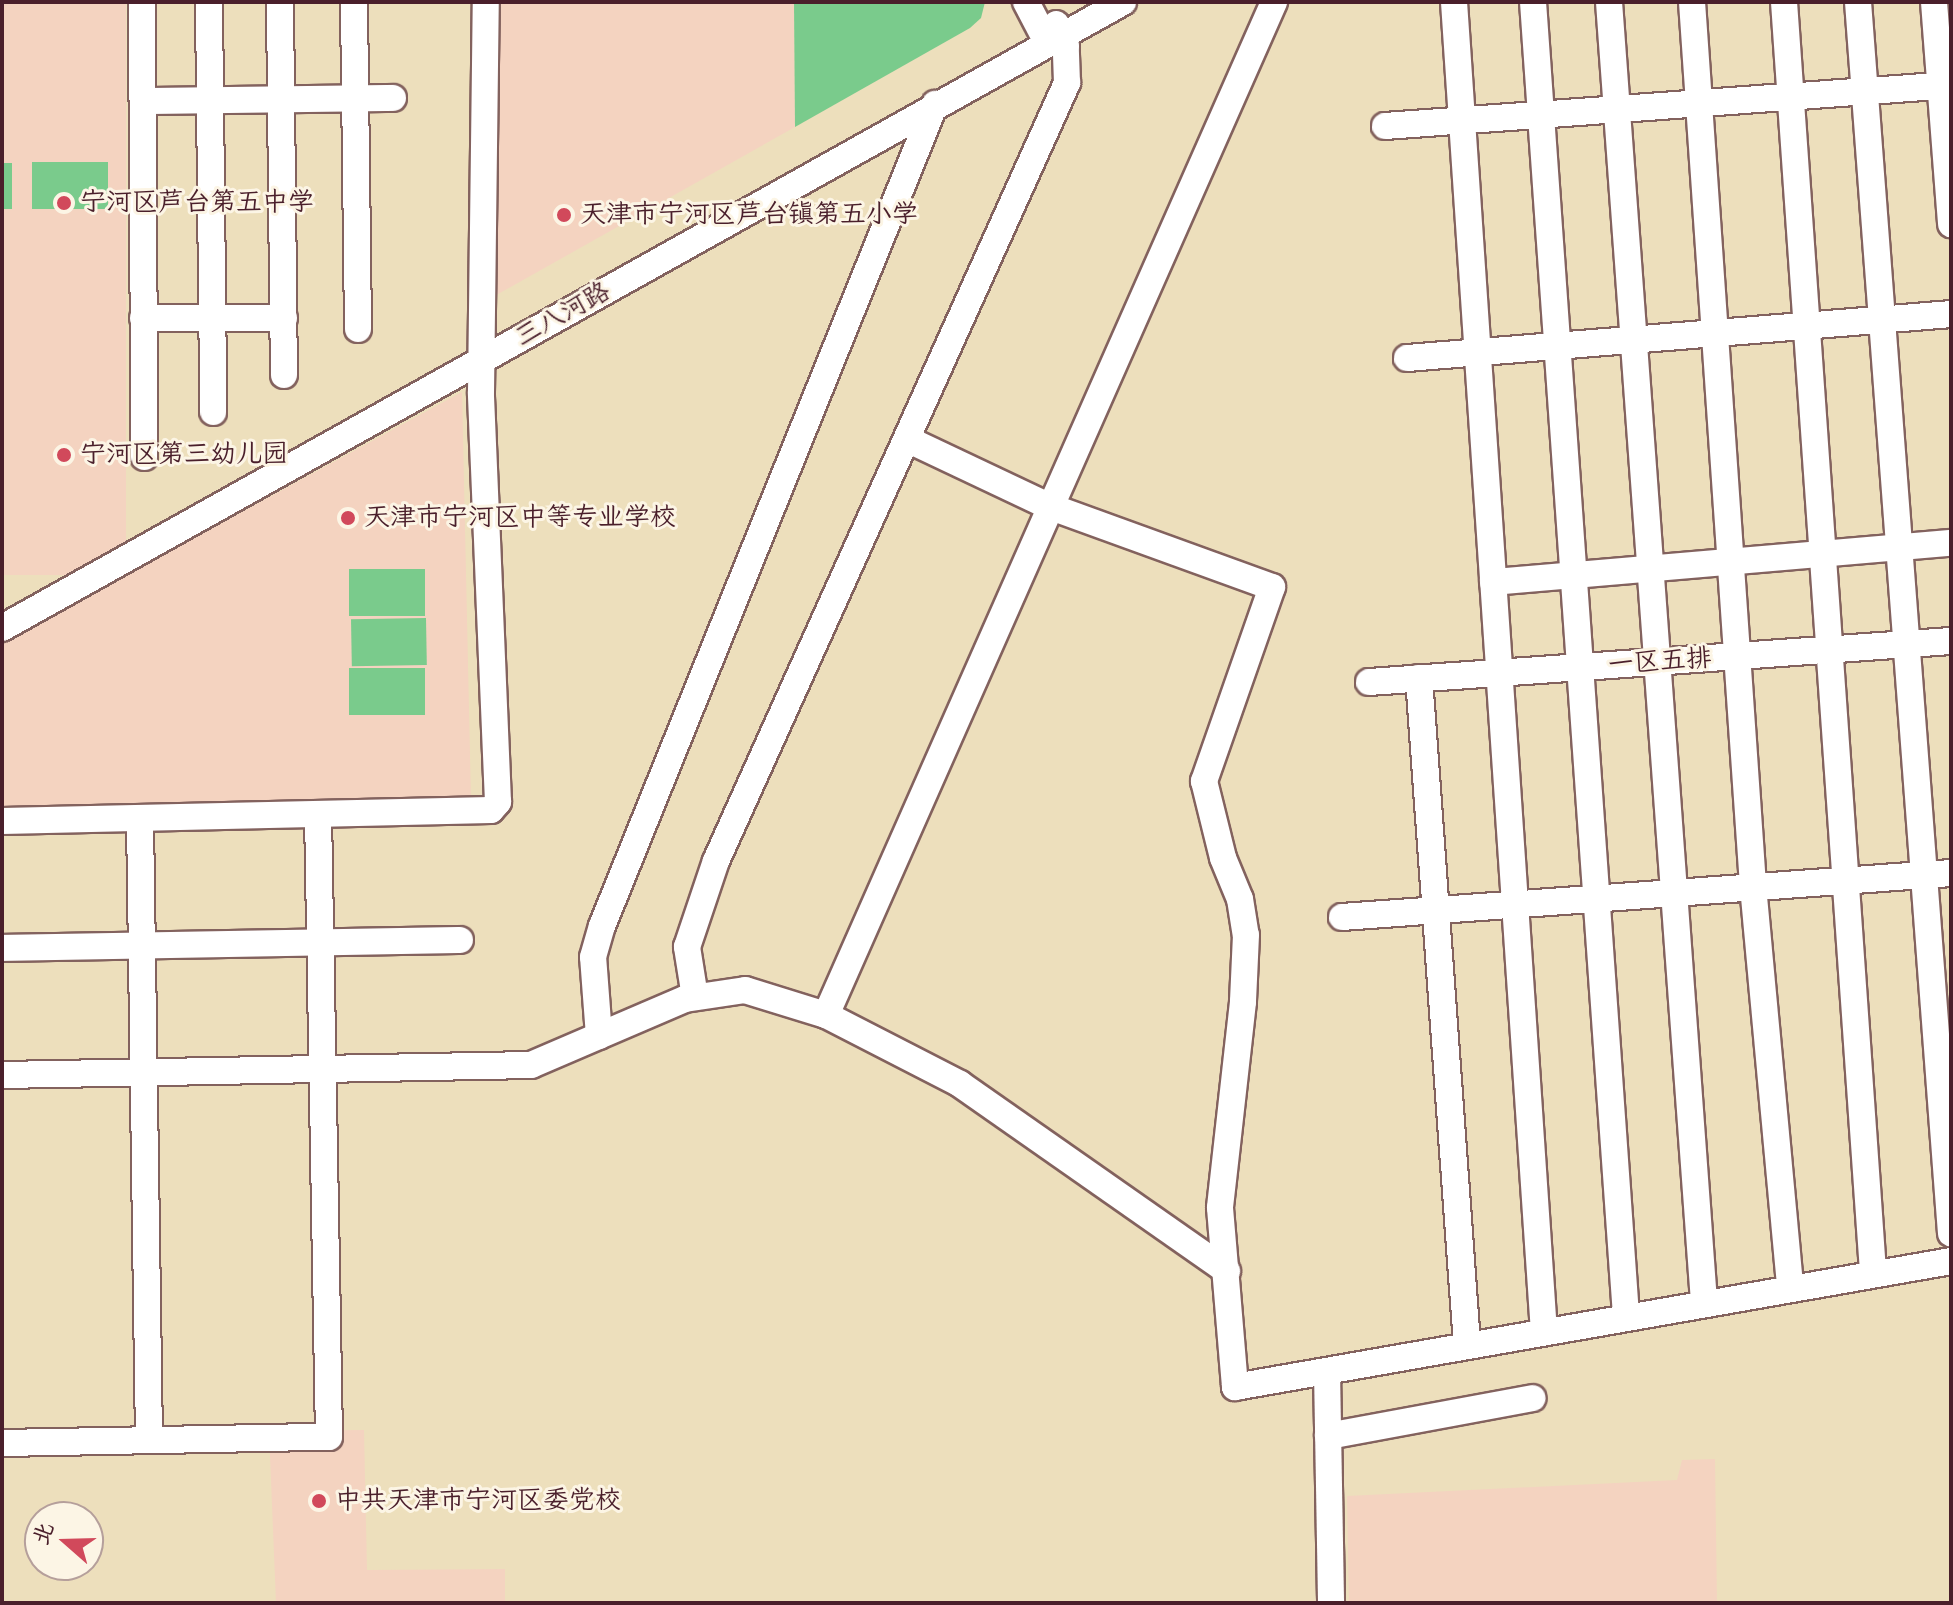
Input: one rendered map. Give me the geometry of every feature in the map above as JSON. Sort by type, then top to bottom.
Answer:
[{"type":"street","points":[[142,2],[144,457]]},
{"type":"street","points":[[209,2],[213,412]]},
{"type":"street","points":[[280,2],[284,375]]},
{"type":"street","points":[[354,2],[358,329]]},
{"type":"street","points":[[2,821],[491,810],[498,802],[480,354],[486,2]]},
{"type":"street","points":[[695,997],[687,947],[716,861],[788,691],[909,440],[1067,83],[1063,22],[1026,2]]},
{"type":"street","name":"三八河路","points":[[2,628],[480,354],[934,100],[1063,22],[1123,2]]},
{"type":"street","points":[[826,1015],[1274,2]]},
{"type":"street","points":[[1454,2],[1479,353],[1497,673],[1544,1331]]},
{"type":"street","points":[[1533,2],[1554,344],[1626,1316]]},
{"type":"street","points":[[1609,2],[1704,1302]]},
{"type":"street","points":[[1692,2],[1740,657],[1753,886],[1790,1286]]},
{"type":"street","points":[[1784,2],[1873,1273]]},
{"type":"street","points":[[1858,2],[1951,1233]]},
{"type":"street","points":[[1934,2],[1946,85],[1951,224]]},
{"type":"street","points":[[1385,126],[1461,123],[1946,85]]},
{"type":"street","points":[[143,101],[393,98]]},
{"type":"street","points":[[599,1036],[593,957],[602,926],[934,100]]},
{"type":"street","points":[[1407,358],[1716,329],[1951,314]]},
{"type":"street","points":[[143,318],[284,318]]},
{"type":"street","name":"三八河路","points":[[2,610],[480,354]]},
{"type":"street","points":[[909,440],[1051,507],[1272,587],[1204,781],[1223,858],[1240,899],[1246,935],[1220,1208],[1235,1387],[1790,1286],[1951,1261]]},
{"type":"street","points":[[1493,582],[1571,578],[1951,543]]},
{"type":"street","name":"一区五排","points":[[1369,682],[1951,641]]},
{"type":"street","points":[[1419,678],[1467,1345]]},
{"type":"street","points":[[2,1443],[329,1437],[318,816]]},
{"type":"street","points":[[140,819],[149,1440]]},
{"type":"street","points":[[1342,917],[1951,873]]},
{"type":"street","points":[[2,948],[460,940]]},
{"type":"street","points":[[2,1075],[531,1065],[695,997],[745,990],[826,1015],[960,1084],[1227,1271]]},
{"type":"street","points":[[1327,1371],[1331,1603]]},
{"type":"street","points":[[1328,1436],[1533,1398]]},
{"type":"shaded area","name":"宁河区芦台第五中学","points":[[2,2],[126,2],[126,575],[2,575]]},
{"type":"shaded area","name":"天津市宁河区芦台镇第五小学","points":[[498,2],[794,2],[795,127],[484,302]]},
{"type":"shaded area","name":"天津市宁河区中等专业学校","points":[[462,392],[471,800],[2,811],[2,643]]},
{"type":"shaded area","name":"中共天津市宁河区委党校","points":[[364,1430],[367,1570],[505,1569],[505,1603],[276,1603],[269,1431]]},
{"type":"shaded area","points":[[1715,1459],[1717,1603],[1349,1603],[1347,1496],[1677,1480],[1682,1460]]},
{"type":"green space","points":[[794,2],[985,2],[981,18],[970,28],[795,127]]},
{"type":"green space","points":[[32,162],[108,162],[108,209],[32,209]]},
{"type":"green space","points":[[2,163],[12,163],[12,209],[2,209]]},
{"type":"green space","points":[[349,569],[425,569],[425,616],[349,616]]},
{"type":"green space","points":[[426,618],[427,665],[352,666],[351,619]]},
{"type":"green space","points":[[349,668],[425,668],[425,715],[349,715]]},
{"type":"place","name":"宁河区芦台第五中学","points":[[64,203]]},
{"type":"place","name":"天津市宁河区芦台镇第五小学","points":[[564,215]]},
{"type":"place","name":"宁河区第三幼儿园","points":[[64,455]]},
{"type":"place","name":"天津市宁河区中等专业学校","points":[[348,518]]},
{"type":"place","name":"中共天津市宁河区委党校","points":[[319,1501]]}]
